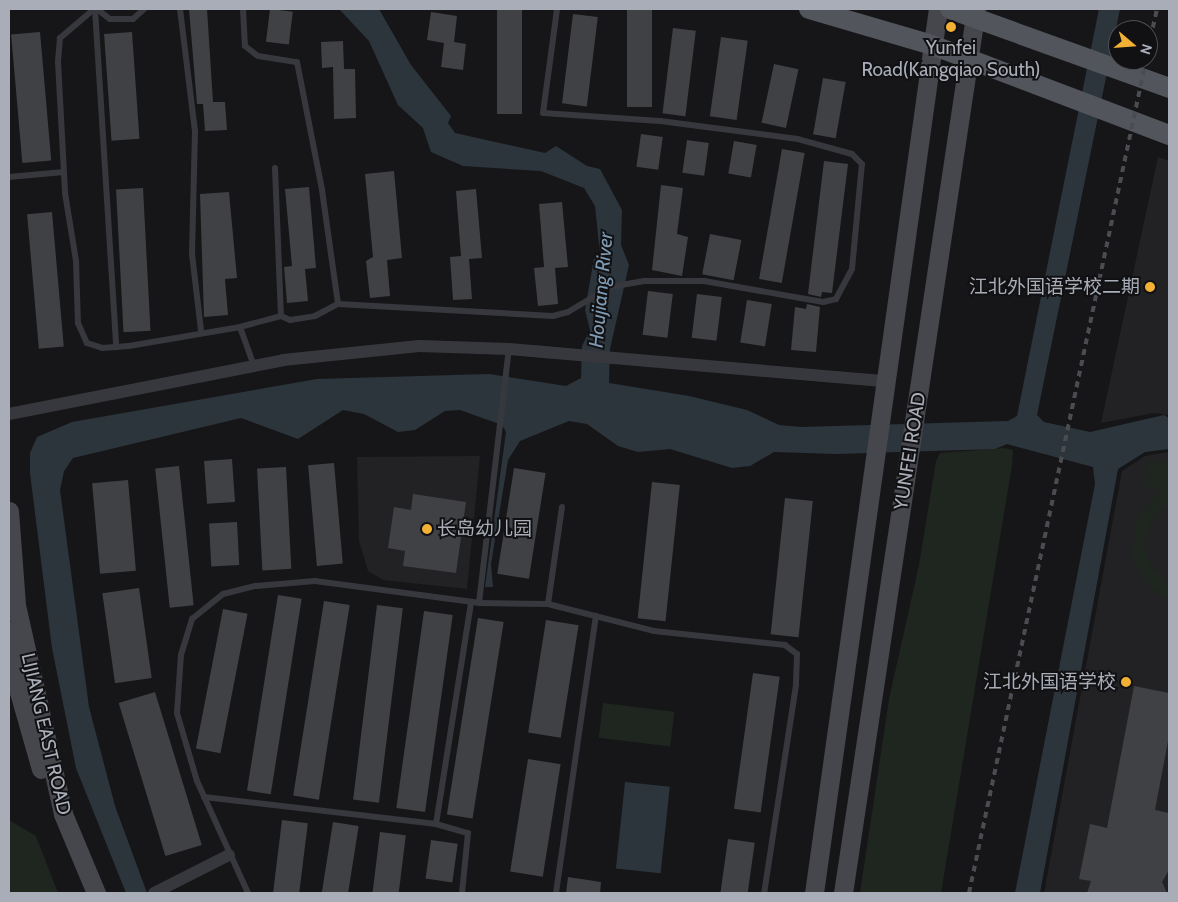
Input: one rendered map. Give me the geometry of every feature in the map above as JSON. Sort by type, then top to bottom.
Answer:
[{"type":"main road","points":[[808,9],[932,45],[1169,134]]},
{"type":"main road","name":"YUNFEI ROAD","points":[[814,893],[938,9]]},
{"type":"main road","points":[[950,9],[976,12],[1083,56],[1169,88]]},
{"type":"main road","name":"YUNFEI ROAD","points":[[842,893],[976,12]]},
{"type":"main road","name":"LIJIANG EAST ROAD","points":[[9,511],[16,605],[63,814],[96,893]]},
{"type":"main road","name":"LIJIANG EAST ROAD","points":[[9,631],[19,692],[82,893]]},
{"type":"street","points":[[9,414],[254,366],[419,346],[508,349],[642,360],[884,389]]},
{"type":"street","points":[[154,893],[229,855]]},
{"type":"lane","points":[[95,9],[110,19],[133,19],[144,9]]},
{"type":"lane","points":[[95,9],[60,38],[64,172],[76,261],[78,323],[86,343],[116,347],[201,331],[240,327],[281,316],[290,320],[315,316],[338,304],[553,316],[568,312],[610,287],[646,281],[704,281],[823,302],[836,299],[852,269],[862,164],[852,154],[798,139],[660,121],[543,113],[557,9]]},
{"type":"lane","points":[[95,9],[116,347]]},
{"type":"lane","points":[[180,9],[195,132],[192,254],[201,331]]},
{"type":"lane","points":[[243,9],[245,46],[258,56],[297,62],[322,190],[338,304]]},
{"type":"lane","points":[[275,168],[281,316]]},
{"type":"lane","points":[[9,177],[64,172]]},
{"type":"lane","points":[[240,327],[254,366]]},
{"type":"lane","points":[[479,603],[508,349]]},
{"type":"lane","points":[[548,604],[562,507]]},
{"type":"lane","points":[[248,893],[204,797],[177,714],[181,655],[192,619],[223,594],[256,586],[315,581],[479,603],[548,604],[654,631],[785,644],[797,654],[796,685],[764,893]]},
{"type":"lane","points":[[436,824],[471,602]]},
{"type":"lane","points":[[556,893],[596,616]]},
{"type":"lane","points":[[204,797],[436,824],[468,833],[462,893]]},
{"type":"shaded area","name":"江北外国语学校二期","points":[[1158,157],[1169,161],[1169,415],[1154,413],[1101,423]]},
{"type":"shaded area","points":[[1004,448],[1013,450],[1012,465],[941,893],[860,893],[889,699],[919,565],[936,461],[940,453]]},
{"type":"shaded area","name":"江北外国语学校","points":[[1169,452],[1169,893],[1044,893],[1122,471],[1145,456]]},
{"type":"shaded area","points":[[480,456],[467,589],[383,580],[368,571],[359,541],[357,457]]},
{"type":"shaded area","points":[[1148,460],[1169,464],[1169,503],[1152,519],[1145,545],[1149,563],[1169,585],[1169,601],[1144,581],[1132,554],[1138,515],[1162,490],[1143,486]]},
{"type":"shaded area","points":[[603,703],[674,712],[670,747],[599,738]]},
{"type":"shaded area","points":[[9,820],[36,836],[58,893],[9,893]]},
{"type":"water","name":"Houjiang River","points":[[339,9],[379,9],[411,65],[451,116],[448,123],[455,133],[545,153],[556,146],[587,166],[600,169],[622,210],[621,245],[629,265],[610,349],[609,383],[689,396],[747,410],[779,425],[801,427],[1008,421],[1017,416],[1099,9],[1120,9],[1118,20],[1108,20],[1108,68],[1037,415],[1044,422],[1090,432],[1164,415],[1169,418],[1169,449],[1145,452],[1118,469],[1040,893],[1015,893],[1095,484],[1093,467],[1007,444],[995,449],[836,454],[774,452],[750,466],[732,468],[670,449],[638,452],[618,446],[587,424],[569,421],[520,441],[508,460],[491,564],[493,587],[485,587],[506,432],[502,425],[460,410],[445,411],[415,430],[398,432],[364,414],[343,410],[298,439],[241,418],[73,458],[64,471],[60,490],[89,707],[115,806],[147,893],[126,893],[76,768],[52,648],[30,473],[30,453],[37,437],[72,422],[317,379],[489,374],[566,386],[581,378],[582,346],[590,330],[585,310],[594,258],[600,254],[595,206],[584,188],[541,171],[463,166],[431,152],[423,128],[398,105],[369,41]]},
{"type":"water","points":[[625,782],[670,787],[661,873],[616,869]]},
{"type":"building","points":[[189,9],[207,9],[213,102],[225,102],[227,130],[205,131],[203,104],[197,104]]},
{"type":"building","points":[[270,9],[293,12],[289,45],[266,42]]},
{"type":"building","points":[[497,9],[522,9],[522,114],[497,114]]},
{"type":"building","points":[[627,9],[652,9],[652,107],[627,107]]},
{"type":"building","points":[[431,12],[457,16],[454,42],[466,44],[463,70],[441,67],[444,43],[427,40]]},
{"type":"building","points":[[573,14],[598,17],[587,106],[562,103]]},
{"type":"building","points":[[673,28],[696,31],[685,116],[663,113]]},
{"type":"building","points":[[40,32],[51,161],[22,163],[11,35]]},
{"type":"building","points":[[132,32],[139,139],[112,141],[104,34]]},
{"type":"building","points":[[721,37],[748,41],[737,120],[710,116]]},
{"type":"building","points":[[343,41],[344,69],[355,69],[356,118],[334,119],[333,67],[322,68],[321,42]]},
{"type":"building","points":[[774,64],[798,69],[786,128],[762,123]]},
{"type":"building","points":[[823,78],[846,82],[836,138],[813,134]]},
{"type":"building","points":[[641,134],[663,137],[658,170],[636,167]]},
{"type":"building","points":[[687,140],[709,143],[704,176],[682,173]]},
{"type":"building","points":[[734,141],[757,145],[751,177],[728,173]]},
{"type":"building","points":[[782,149],[805,153],[782,283],[759,279]]},
{"type":"building","points":[[824,161],[848,164],[832,293],[822,292],[821,297],[808,294]]},
{"type":"building","points":[[394,171],[402,258],[387,260],[390,296],[370,298],[366,261],[373,257],[365,174]]},
{"type":"building","points":[[661,185],[683,188],[677,234],[688,237],[682,276],[652,270]]},
{"type":"building","points":[[309,187],[316,268],[305,269],[308,301],[287,303],[284,267],[292,266],[285,189]]},
{"type":"building","points":[[143,188],[150,331],[124,332],[116,189]]},
{"type":"building","points":[[476,189],[482,258],[469,259],[472,299],[453,300],[450,257],[461,256],[456,191]]},
{"type":"building","points":[[229,192],[237,278],[225,279],[228,315],[204,317],[200,194]]},
{"type":"building","points":[[562,202],[568,267],[555,268],[558,304],[538,306],[534,268],[544,267],[539,204]]},
{"type":"building","points":[[52,212],[64,346],[39,349],[27,214]]},
{"type":"building","points":[[710,234],[741,240],[734,280],[702,274]]},
{"type":"building","points":[[648,291],[673,294],[667,338],[643,335]]},
{"type":"building","points":[[697,294],[722,297],[716,341],[692,338]]},
{"type":"building","points":[[747,300],[772,304],[765,346],[740,342]]},
{"type":"building","points":[[807,304],[820,307],[816,352],[791,350],[795,307],[806,309]]},
{"type":"building","points":[[232,459],[235,502],[207,504],[204,461]]},
{"type":"building","points":[[334,463],[343,564],[317,566],[308,465]]},
{"type":"building","points":[[179,466],[194,605],[170,608],[155,469]]},
{"type":"building","points":[[286,467],[291,569],[262,570],[257,469]]},
{"type":"building","points":[[514,468],[546,473],[529,579],[497,574]]},
{"type":"building","points":[[128,480],[136,571],[100,574],[92,483]]},
{"type":"building","points":[[652,482],[680,485],[666,621],[638,618]]},
{"type":"building","name":"长岛幼儿园","points":[[413,494],[466,502],[456,573],[403,566],[405,551],[388,548],[394,507],[411,510]]},
{"type":"building","points":[[785,498],[813,501],[799,637],[771,634]]},
{"type":"building","points":[[237,522],[239,565],[211,566],[209,523]]},
{"type":"building","points":[[139,588],[152,678],[115,683],[102,593]]},
{"type":"building","points":[[278,595],[302,599],[271,794],[247,791]]},
{"type":"building","points":[[324,601],[350,605],[319,800],[293,796]]},
{"type":"building","points":[[377,605],[403,608],[379,803],[353,800]]},
{"type":"building","points":[[223,609],[248,614],[220,753],[196,748]]},
{"type":"building","points":[[424,611],[453,615],[425,812],[396,808]]},
{"type":"building","points":[[478,618],[504,622],[473,819],[447,815]]},
{"type":"building","points":[[546,620],[579,625],[561,738],[528,733]]},
{"type":"building","points":[[753,673],[780,677],[761,812],[734,809]]},
{"type":"building","points":[[1134,686],[1169,693],[1169,736],[1155,810],[1169,813],[1169,870],[1162,882],[1167,893],[1087,893],[1091,881],[1079,879],[1090,824],[1107,828]]},
{"type":"building","points":[[155,692],[202,845],[165,856],[119,703]]},
{"type":"building","points":[[528,759],[561,764],[543,877],[510,872]]},
{"type":"building","points":[[282,820],[308,823],[299,893],[273,893]]},
{"type":"building","points":[[333,822],[359,826],[348,893],[322,893]]},
{"type":"building","points":[[380,832],[406,835],[399,893],[373,893]]},
{"type":"building","points":[[728,839],[755,843],[748,893],[720,892]]},
{"type":"building","points":[[431,840],[458,844],[452,882],[426,879]]},
{"type":"building","points":[[568,877],[601,882],[600,893],[566,893]]},
{"type":"railway","points":[[1155,20],[1157,9]]},
{"type":"railway","points":[[969,893],[1144,70]]},
{"type":"place","name":"Yunfei Road(Kangqiao South)","points":[[951,27]]},
{"type":"place","name":"江北外国语学校二期","points":[[1150,287]]},
{"type":"place","name":"长岛幼儿园","points":[[427,529]]},
{"type":"place","name":"江北外国语学校","points":[[1126,682]]}]
